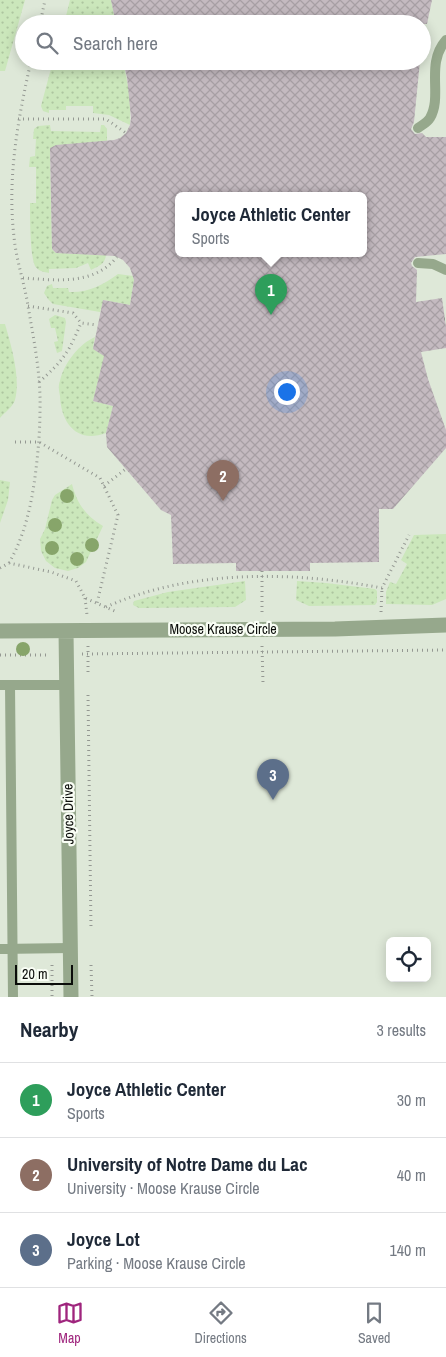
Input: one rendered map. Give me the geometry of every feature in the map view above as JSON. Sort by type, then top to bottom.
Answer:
[{"type":"street","name":"Moose Krause Circle","points":[[0,631],[335,629],[446,625]]},
{"type":"street","name":"Joyce Drive","points":[[66,630],[71,997]]},
{"type":"lane","points":[[418,128],[429,120],[433,110],[436,59],[439,48],[446,40]]},
{"type":"lane","points":[[418,263],[433,264],[446,270]]},
{"type":"lane","points":[[12,997],[5,685],[67,685]]},
{"type":"lane","points":[[0,949],[70,948]]},
{"type":"path","points":[[42,15],[45,0]]},
{"type":"path","points":[[0,568],[9,563],[24,530],[32,498],[39,442],[39,383],[28,306],[14,237],[13,211],[12,167],[18,119],[29,70]]},
{"type":"path","points":[[18,119],[106,119],[126,133]]},
{"type":"path","points":[[23,278],[80,279],[98,273],[110,265],[117,257]]},
{"type":"path","points":[[28,306],[73,313],[81,323],[97,325]]},
{"type":"path","points":[[39,383],[60,364],[72,345],[81,323]]},
{"type":"path","points":[[15,442],[39,442],[100,478],[118,515],[97,603]]},
{"type":"path","points":[[104,486],[127,468]]},
{"type":"path","points":[[85,598],[106,607],[130,596],[227,578],[305,577],[342,580],[382,588],[410,535]]},
{"type":"path","points":[[9,563],[51,572],[76,581],[85,598],[87,620]]},
{"type":"path","points":[[262,571],[262,613]]},
{"type":"path","points":[[262,640],[262,683]]},
{"type":"path","points":[[88,643],[88,674]]},
{"type":"path","points":[[80,654],[446,650]]},
{"type":"path","points":[[0,655],[52,654]]},
{"type":"path","points":[[88,696],[91,929]]},
{"type":"path","points":[[52,965],[52,997]]},
{"type":"path","points":[[91,965],[92,997]]},
{"type":"shaded area","points":[[0,0],[446,0],[446,997],[0,997]]},
{"type":"green space","points":[[0,0],[25,0],[21,15],[15,15],[15,36],[5,71],[0,71]]},
{"type":"green space","points":[[70,0],[111,0],[114,15],[66,15]]},
{"type":"green space","points":[[51,70],[125,70],[130,96],[130,125],[109,115],[93,113],[93,106],[66,106],[66,110],[49,110],[49,113],[43,111],[41,106]]},
{"type":"green space","points":[[50,125],[51,131],[100,132],[101,125],[104,125],[107,129],[107,141],[50,152],[52,249],[56,253],[106,255],[103,263],[91,270],[88,263],[76,268],[49,269],[49,273],[38,269],[33,261],[30,203],[36,203],[36,167],[29,167],[30,157],[35,156],[36,139],[33,139],[34,129],[38,126]]},
{"type":"green space","points":[[118,274],[133,276],[130,305],[104,300],[100,312],[53,304],[44,293],[47,286],[52,284],[53,288],[68,288],[69,292],[89,290],[107,282]]},
{"type":"green space","points":[[55,315],[65,318],[66,322],[62,351],[57,353],[54,342],[58,341],[55,328],[51,328],[49,319]]},
{"type":"green space","points":[[0,324],[5,324],[10,342],[15,362],[17,391],[14,403],[0,418]]},
{"type":"green space","points":[[95,337],[93,347],[96,351],[122,355],[118,381],[99,377],[93,401],[113,406],[106,433],[87,436],[72,429],[67,422],[61,406],[59,383],[73,355],[83,344]]},
{"type":"green space","points":[[0,480],[10,482],[8,500],[0,523]]},
{"type":"green space","points":[[72,484],[83,509],[103,526],[86,562],[78,568],[68,571],[55,568],[46,561],[41,551],[40,539],[45,529],[52,500],[55,495]]},
{"type":"green space","points":[[446,534],[446,599],[432,605],[386,604],[386,592],[390,582],[396,584],[407,564],[401,560],[414,535]]},
{"type":"green space","points":[[245,581],[246,600],[235,607],[139,608],[133,605],[134,601],[168,592]]},
{"type":"green space","points":[[297,581],[375,589],[377,591],[377,602],[375,605],[309,606],[296,600]]},
{"type":"building","points":[[111,0],[432,0],[429,15],[114,15]]},
{"type":"building","points":[[125,70],[419,70],[414,122],[411,129],[415,134],[422,133],[426,137],[446,137],[446,254],[415,257],[411,263],[417,270],[416,302],[442,298],[446,327],[446,348],[421,352],[428,379],[446,430],[446,448],[393,509],[379,509],[379,562],[310,563],[310,571],[236,571],[236,563],[173,564],[171,515],[161,510],[107,447],[106,433],[113,406],[93,401],[104,356],[93,349],[103,300],[130,305],[134,280],[130,268],[123,260],[115,256],[56,253],[52,249],[50,148],[56,145],[120,138],[126,133],[131,118]]},
{"type":"place","name":"Joyce Athletic Center","points":[[271,315]]},
{"type":"place","name":"University of Notre Dame du Lac","points":[[223,501]]},
{"type":"place","name":"Joyce Lot","points":[[273,800]]}]
